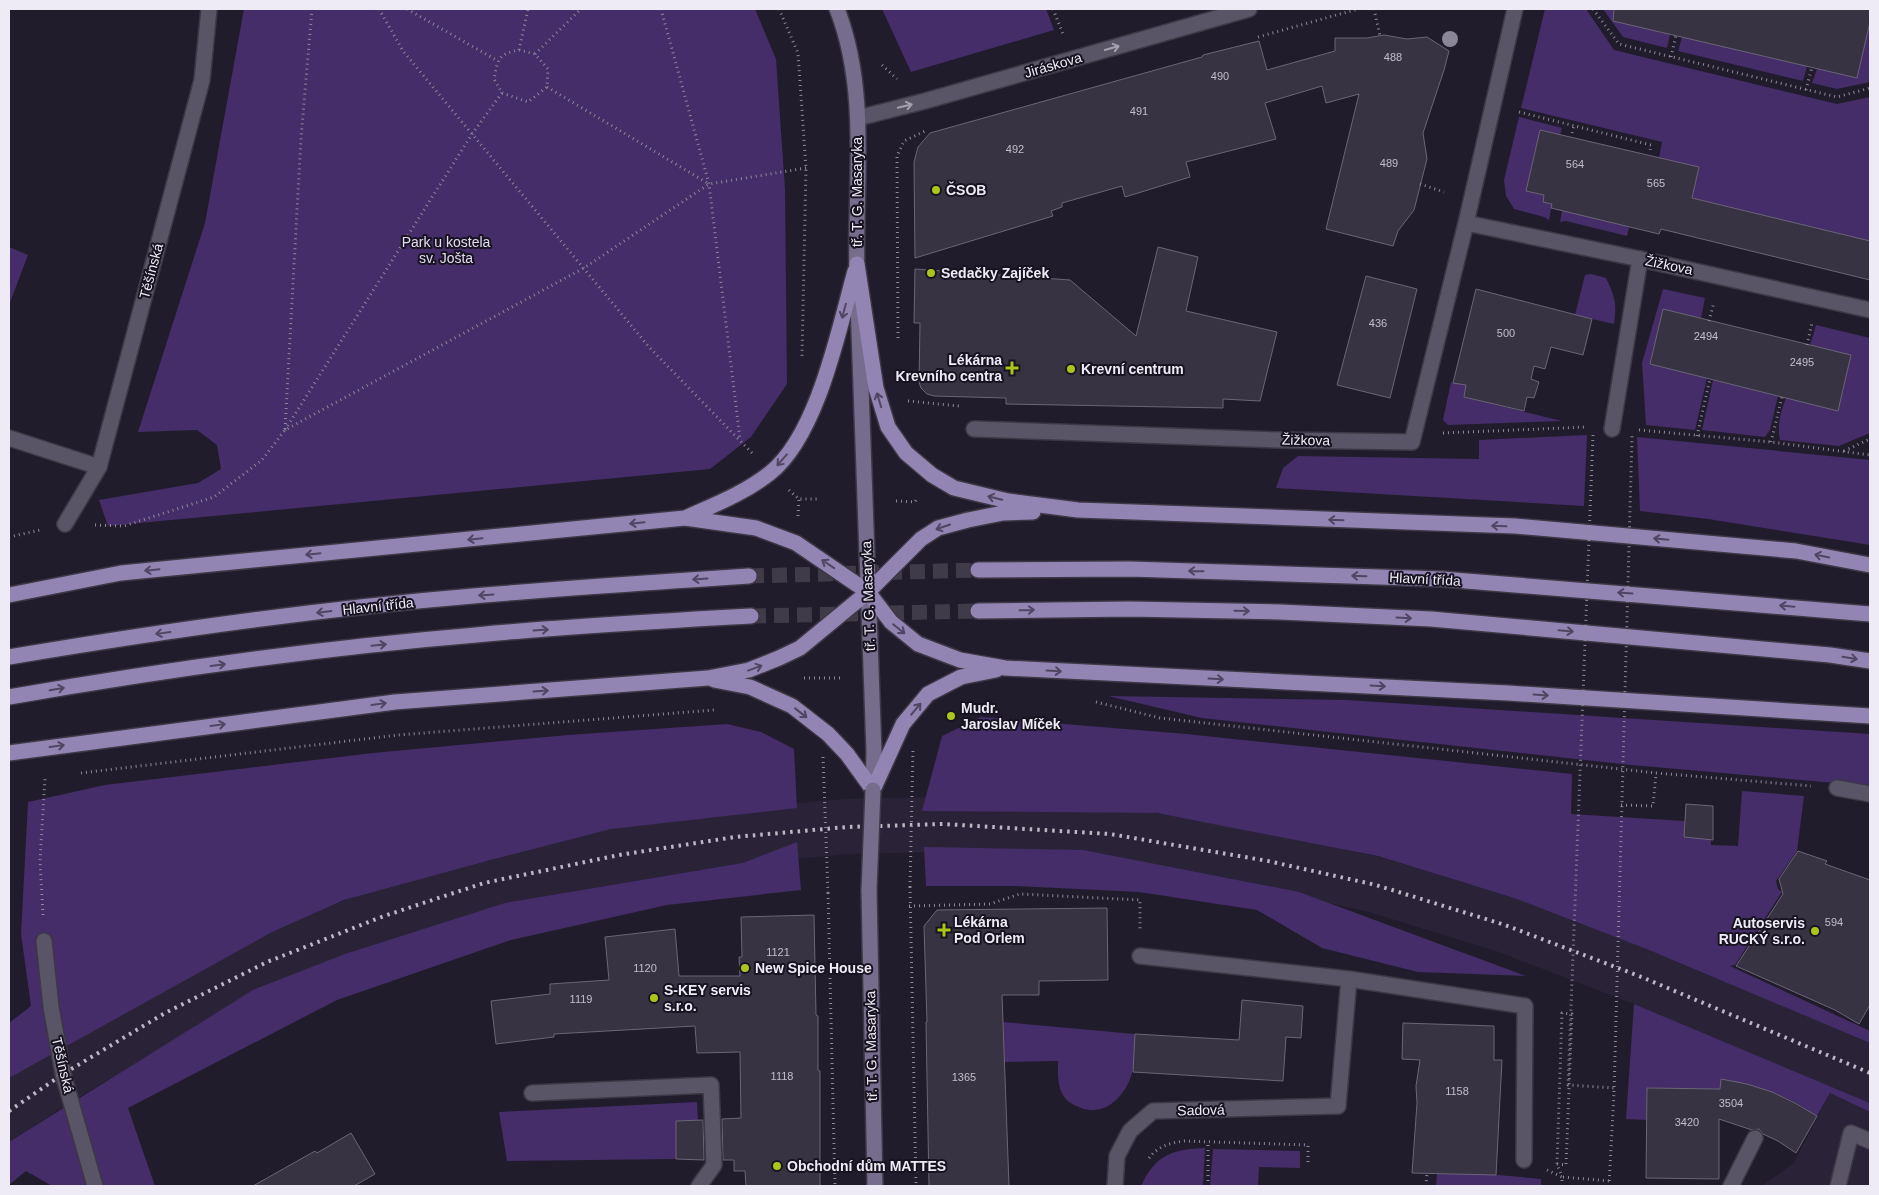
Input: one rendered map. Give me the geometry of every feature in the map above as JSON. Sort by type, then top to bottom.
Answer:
[{"type":"main road","points":[[856,264],[876,388],[888,427],[906,452],[932,475],[954,488],[1008,502],[1078,510]]},
{"type":"main road","points":[[685,518],[733,496],[770,473],[798,438],[816,403],[856,264]]},
{"type":"main road","points":[[9,753],[394,702],[708,678],[749,670],[800,648],[868,592],[921,539],[938,528],[1003,513],[1078,510],[1515,526],[1796,551],[1870,564]]},
{"type":"main road","points":[[9,595],[121,573],[685,518],[756,528],[796,542],[868,592],[891,622],[918,644],[960,660],[1005,668],[1508,693],[1870,716]]},
{"type":"main road","name":"Hlavní třída","points":[[978,570],[1130,569],[1442,579],[1870,614]]},
{"type":"main road","name":"Hlavní třída","points":[[9,658],[187,630],[334,611],[472,596],[749,576]]},
{"type":"main road","points":[[978,611],[1138,609],[1280,612],[1432,620],[1830,655],[1870,662]]},
{"type":"main road","points":[[9,697],[192,668],[339,649],[476,635],[751,616]]},
{"type":"main road","points":[[873,790],[903,724],[928,694],[961,677],[1005,668]]},
{"type":"main road","points":[[708,678],[750,687],[792,706],[828,734],[847,754],[873,790]]},
{"type":"street","name":"Těšínská","points":[[64,524],[99,467],[202,80],[209,9]]},
{"type":"street","name":"tř. T. G. Masaryka","points":[[837,9],[852,57],[858,118],[856,264],[874,752],[869,890],[875,1186]]},
{"type":"street","name":"Jiráskova","points":[[858,118],[925,101],[1248,9]]},
{"type":"street","name":"Žižkova","points":[[974,429],[1280,440],[1412,442],[1466,223],[1515,9]]},
{"type":"street","name":"Žižkova","points":[[1466,223],[1870,310]]},
{"type":"street","points":[[1612,428],[1640,259]]},
{"type":"street","points":[[9,438],[99,467]]},
{"type":"street","points":[[1837,788],[1870,794]]},
{"type":"street","name":"Těšínská","points":[[44,940],[51,1007],[63,1074],[95,1186]]},
{"type":"street","points":[[1140,956],[1349,979],[1525,1006],[1524,1160]]},
{"type":"street","name":"Sadová","points":[[1115,1186],[1117,1156],[1130,1131],[1153,1111],[1338,1106],[1349,979]]},
{"type":"street","points":[[532,1093],[710,1084],[714,1165],[699,1186]]},
{"type":"street","points":[[1838,1186],[1851,1133],[1870,1141]]},
{"type":"street","points":[[1731,1186],[1755,1138]]},
{"type":"path","points":[[285,430],[301,148],[312,9]]},
{"type":"path","points":[[379,9],[403,51],[649,347],[752,453],[757,448]]},
{"type":"path","points":[[407,9],[498,61]]},
{"type":"path","points":[[519,50],[528,9]]},
{"type":"path","points":[[535,54],[581,9]]},
{"type":"path","points":[[660,9],[709,184],[740,439]]},
{"type":"path","points":[[779,9],[798,53],[806,168],[802,364]]},
{"type":"path","points":[[1053,9],[1061,29]]},
{"type":"path","points":[[1255,37],[1358,9]]},
{"type":"path","points":[[1374,9],[1380,36]]},
{"type":"path","points":[[1593,9],[1619,44],[1837,97],[1870,88]]},
{"type":"path","points":[[1054,37],[1072,32]]},
{"type":"path","points":[[1671,57],[1676,35]]},
{"type":"path","points":[[519,50],[535,54],[548,69],[546,87],[528,102],[502,93],[494,79],[498,61],[506,52],[519,50]]},
{"type":"path","points":[[880,60],[882,67],[895,78],[901,79]]},
{"type":"path","points":[[1806,90],[1812,67]]},
{"type":"path","points":[[546,87],[709,184]]},
{"type":"path","points":[[9,537],[64,524],[124,526],[214,497],[262,460],[285,430],[472,134],[502,93]]},
{"type":"path","points":[[1520,112],[1652,145],[1650,152]]},
{"type":"path","points":[[1572,133],[1574,126]]},
{"type":"path","points":[[897,347],[897,156],[904,140],[929,129]]},
{"type":"path","points":[[285,430],[584,268],[709,184],[806,168]]},
{"type":"path","points":[[1420,184],[1444,192]]},
{"type":"path","points":[[1709,321],[1715,294]]},
{"type":"path","points":[[1807,344],[1813,318]]},
{"type":"path","points":[[1697,436],[1710,379]]},
{"type":"path","points":[[1771,442],[1782,397]]},
{"type":"path","points":[[1609,1186],[1614,1088],[1632,430],[1771,442],[1870,455]]},
{"type":"path","points":[[1593,435],[1568,1085],[1614,1088]]},
{"type":"path","points":[[1844,451],[1870,439]]},
{"type":"path","points":[[782,485],[799,499],[818,499]]},
{"type":"path","points":[[896,501],[915,502],[919,494]]},
{"type":"path","points":[[797,524],[799,499]]},
{"type":"path","points":[[1087,699],[1160,718],[1656,774],[1837,788]]},
{"type":"path","points":[[74,774],[398,734],[718,709]]},
{"type":"path","points":[[916,1186],[909,906],[914,748],[918,740]]},
{"type":"path","points":[[823,756],[835,1186]]},
{"type":"path","points":[[1621,805],[1653,806],[1656,774]]},
{"type":"path","points":[[36,779],[54,777]]},
{"type":"path","points":[[44,940],[40,861],[45,778]]},
{"type":"path","points":[[909,906],[990,904],[1020,894],[1140,900],[1140,956]]},
{"type":"path","points":[[1557,1164],[1566,1165],[1572,1014],[1562,1013],[1557,1158],[1557,1164],[1562,1177],[1562,1186]]},
{"type":"path","points":[[1148,1159],[1152,1153],[1168,1144],[1184,1141],[1308,1145],[1308,1162]]},
{"type":"path","points":[[1208,1142],[1208,1186]]},
{"type":"path","points":[[1426,1186],[1427,1173]]},
{"type":"path","points":[[1562,1177],[1610,1181]]},
{"type":"shaded area","points":[[944,797],[1113,806],[1274,833],[1383,858],[1514,898],[1649,950],[1870,1043],[1870,1103],[1634,1004],[1496,951],[1369,912],[1263,888],[943,852],[849,854],[739,864],[178,1038],[76,1099],[9,1142],[9,1075],[255,936],[374,889],[477,856],[614,828],[731,809],[845,799]]},
{"type":"shaded area","points":[[1830,1093],[1870,1112],[1870,1186],[1762,1186],[1794,1163]]},
{"type":"green space","name":"Park u kostela sv. Jošta","points":[[244,9],[755,9],[776,59],[785,189],[787,384],[751,437],[710,469],[108,526],[99,500],[198,483],[221,469],[217,445],[197,430],[138,432],[205,223]]},
{"type":"green space","points":[[882,9],[1046,9],[1054,30],[911,72]]},
{"type":"green space","points":[[1545,9],[1586,9],[1614,50],[1837,104],[1870,97],[1870,241],[1692,198],[1699,167],[1659,158],[1662,142],[1521,108]]},
{"type":"green space","points":[[1603,9],[1625,9],[1623,16],[1670,34],[1667,48],[1623,37]]},
{"type":"green space","points":[[1870,22],[1870,82],[1837,89],[1812,83],[1817,69],[1858,72]]},
{"type":"green space","points":[[1684,30],[1807,66],[1803,81],[1678,51]]},
{"type":"green space","points":[[1519,117],[1562,128],[1560,135],[1540,130],[1526,191],[1544,195],[1543,202],[1552,204],[1549,220],[1514,209],[1506,196],[1504,180]]},
{"type":"green space","points":[[1563,206],[1629,227],[1627,236],[1566,221],[1560,222]]},
{"type":"green space","points":[[9,247],[28,255],[9,305]]},
{"type":"green space","points":[[1591,274],[1606,278],[1615,305],[1614,324],[1575,315],[1585,275]]},
{"type":"green space","points":[[1663,289],[1705,298],[1701,318],[1650,364],[1707,378],[1695,430],[1646,425],[1642,363]]},
{"type":"green space","points":[[1816,325],[1870,338],[1870,433],[1839,446],[1780,440],[1780,417],[1783,405],[1809,347]]},
{"type":"green space","points":[[1713,380],[1778,396],[1770,430],[1765,437],[1702,430]]},
{"type":"green space","points":[[1451,382],[1466,385],[1464,397],[1562,421],[1448,425],[1443,420]]},
{"type":"green space","points":[[1587,435],[1584,506],[1276,488],[1283,468],[1298,456],[1479,459],[1479,440]]},
{"type":"green space","points":[[1637,437],[1870,460],[1870,545],[1708,519],[1640,511]]},
{"type":"green space","points":[[1108,696],[1347,700],[1870,734],[1870,786],[1631,765],[1202,718]]},
{"type":"green space","points":[[981,717],[1186,734],[1572,774],[1571,814],[1684,821],[1684,837],[1711,839],[1711,845],[1738,846],[1742,791],[1804,796],[1797,851],[1776,881],[1778,889],[1782,892],[1735,965],[1730,966],[1870,1031],[1870,1043],[1649,950],[1514,898],[1378,856],[1157,813],[922,811],[942,736]]},
{"type":"green space","points":[[727,724],[761,732],[794,749],[797,808],[611,829],[344,900],[272,932],[9,1078],[9,1023],[31,1006],[21,934],[28,802],[105,785],[373,753],[568,735]]},
{"type":"green space","points":[[797,842],[801,890],[667,905],[511,940],[337,1000],[128,1108],[155,1186],[52,1186],[26,1171],[9,1185],[9,1142],[253,990],[345,954],[505,903],[743,863]]},
{"type":"green space","points":[[924,847],[1083,850],[1299,892],[1526,976],[1418,972],[1322,948],[1257,910],[1139,892],[1016,886],[926,886]]},
{"type":"green space","points":[[1634,1004],[1870,1103],[1870,1112],[1830,1093],[1817,1116],[1795,1102],[1772,1092],[1721,1079],[1720,1089],[1648,1088],[1646,1120],[1626,1119]]},
{"type":"green space","points":[[1003,1022],[1135,1034],[1134,1064],[1125,1089],[1107,1107],[1090,1110],[1076,1106],[1067,1100],[1061,1091],[1058,1078],[1058,1061],[1004,1062]]},
{"type":"green space","points":[[697,1102],[698,1120],[676,1121],[676,1159],[507,1161],[499,1112]]},
{"type":"green space","points":[[1205,1148],[1203,1186],[1141,1186],[1152,1167],[1166,1156],[1183,1150]]},
{"type":"green space","points":[[1213,1149],[1300,1151],[1300,1168],[1259,1167],[1258,1186],[1210,1186]]},
{"type":"green space","points":[[1437,1173],[1498,1175],[1541,1179],[1541,1186],[1436,1186]]},
{"type":"building","points":[[1614,9],[1870,9],[1870,22],[1857,78],[1613,21]]},
{"type":"building","points":[[1384,35],[1407,39],[1427,37],[1449,51],[1423,133],[1427,159],[1414,210],[1398,231],[1393,246],[1326,229],[1359,94],[1326,103],[1322,86],[1265,103],[1276,139],[1186,162],[1190,177],[1125,197],[1122,186],[1062,203],[1062,207],[1051,211],[1053,216],[915,258],[914,162],[918,147],[930,133],[1202,57],[1203,55],[1259,41],[1267,70],[1335,51],[1335,38],[1367,38]]},
{"type":"building","points":[[1540,130],[1699,167],[1692,198],[1870,241],[1870,280],[1661,229],[1659,234],[1551,208],[1552,204],[1543,202],[1544,195],[1526,191]]},
{"type":"building","points":[[1158,247],[1198,257],[1186,311],[1277,332],[1260,401],[1223,399],[1223,408],[1006,404],[1006,398],[934,396],[927,394],[921,388],[919,382],[920,323],[914,323],[915,269],[1070,280],[1136,336]]},
{"type":"building","points":[[1366,276],[1417,289],[1390,398],[1337,385]]},
{"type":"building","points":[[1476,289],[1592,319],[1583,355],[1551,347],[1545,369],[1534,366],[1531,379],[1539,382],[1534,398],[1527,397],[1524,411],[1464,397],[1466,385],[1453,383]]},
{"type":"building","points":[[1663,309],[1851,355],[1838,411],[1650,364]]},
{"type":"building","points":[[1686,804],[1713,806],[1713,840],[1684,837]]},
{"type":"building","name":"Autoservis RUCKÝ s.r.o.","points":[[1798,851],[1827,861],[1825,864],[1870,880],[1870,1005],[1859,1024],[1835,1010],[1736,966],[1783,894],[1779,879]]},
{"type":"building","points":[[1107,908],[1108,980],[1039,981],[1039,995],[1002,995],[1009,1186],[929,1186],[924,926],[937,910]]},
{"type":"building","points":[[814,915],[818,1070],[820,1071],[820,1186],[746,1186],[745,1171],[734,1171],[734,1160],[723,1160],[722,1119],[741,1118],[740,1052],[697,1053],[695,1026],[554,1034],[554,1037],[496,1044],[491,1001],[550,994],[550,984],[609,980],[605,937],[675,929],[679,976],[740,976],[739,957],[742,957],[741,917]]},
{"type":"building","points":[[1242,1000],[1303,1006],[1301,1038],[1286,1037],[1283,1081],[1133,1072],[1135,1034],[1239,1040]]},
{"type":"building","points":[[1403,1023],[1494,1026],[1494,1060],[1502,1060],[1496,1175],[1412,1173],[1417,1103],[1416,1086],[1420,1060],[1402,1059]]},
{"type":"building","points":[[1721,1079],[1747,1084],[1772,1092],[1817,1116],[1796,1153],[1763,1134],[1759,1129],[1752,1130],[1719,1119],[1719,1179],[1646,1178],[1647,1088],[1720,1089]]},
{"type":"building","points":[[703,1120],[704,1160],[676,1159],[676,1121]]},
{"type":"building","points":[[351,1133],[375,1174],[354,1186],[253,1186],[315,1151],[317,1153]]},
{"type":"tunnel","points":[[749,576],[978,570]]},
{"type":"tunnel","points":[[751,616],[978,611]]},
{"type":"railway","points":[[9,1111],[63,1074],[165,1013],[267,962],[384,916],[484,883],[619,855],[735,837],[847,827],[943,824],[1110,834],[1268,861],[1376,885],[1505,925],[1639,976],[1870,1073]]},
{"type":"place","name":"ČSOB","points":[[936,190]]},
{"type":"place","name":"Sedačky Zajíček","points":[[931,273]]},
{"type":"place","name":"Lékárna Krevního centra","points":[[1012,368]]},
{"type":"place","name":"Krevní centrum","points":[[1071,369]]},
{"type":"place","name":"Mudr. Jaroslav Míček","points":[[951,716]]},
{"type":"place","name":"Lékárna Pod Orlem","points":[[944,930]]},
{"type":"place","name":"Autoservis RUCKÝ s.r.o.","points":[[1815,931]]},
{"type":"place","name":"New Spice House","points":[[745,968]]},
{"type":"place","name":"S-KEY servis s.r.o.","points":[[654,998]]},
{"type":"place","name":"Obchodní dům MATTES","points":[[777,1166]]}]
